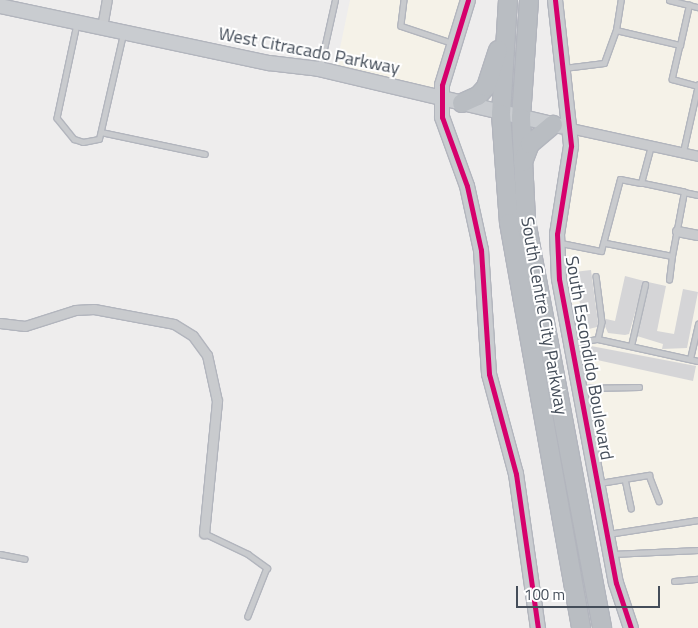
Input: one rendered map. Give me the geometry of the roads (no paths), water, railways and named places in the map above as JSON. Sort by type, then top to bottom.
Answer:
[{"type":"highway","name":"South Centre City Parkway","points":[[508,0],[501,114],[515,277],[581,628]]},
{"type":"highway","name":"South Centre City Parkway","points":[[529,0],[520,118],[521,170],[535,274],[602,628]]},
{"type":"highway","points":[[462,103],[478,96],[486,86],[505,31]]},
{"type":"highway","points":[[521,170],[530,144],[553,125]]},
{"type":"street","points":[[102,27],[107,0]]},
{"type":"street","points":[[468,0],[454,44],[441,97],[447,136],[467,186],[482,250],[489,374],[517,480],[538,628]]},
{"type":"street","name":"South Escondido Boulevard","points":[[555,0],[570,128],[557,242],[570,343],[597,484],[611,554],[631,628]]},
{"type":"street","name":"West Citracado Parkway","points":[[0,6],[269,63],[319,68],[441,97],[501,114],[698,156]]},
{"type":"street","points":[[677,230],[698,235]]},
{"type":"street","points":[[0,323],[26,326],[75,310],[94,309],[174,324],[194,336],[207,354],[217,401],[204,533]]},
{"type":"lane","points":[[319,68],[335,0]]},
{"type":"lane","points":[[404,0],[401,26],[454,44]]},
{"type":"lane","points":[[564,68],[604,63],[616,30],[621,0]]},
{"type":"lane","points":[[669,0],[698,7]]},
{"type":"lane","points":[[683,153],[698,86],[672,79],[689,5]]},
{"type":"lane","points":[[78,23],[57,118],[74,139],[84,142],[94,142],[101,132],[124,33]]},
{"type":"lane","points":[[616,30],[680,45]]},
{"type":"lane","points":[[101,132],[205,154]]},
{"type":"lane","points":[[641,182],[651,146]]},
{"type":"lane","points":[[557,242],[600,251],[606,243],[620,178],[698,195]]},
{"type":"lane","points":[[669,280],[684,192]]},
{"type":"lane","points":[[606,243],[672,256]]},
{"type":"lane","points":[[596,276],[602,322],[598,339]]},
{"type":"lane","points":[[631,346],[646,285]]},
{"type":"lane","points":[[690,359],[698,324]]},
{"type":"lane","points":[[570,343],[598,339],[698,361]]},
{"type":"lane","points":[[579,388],[639,387]]},
{"type":"lane","points":[[597,484],[652,476],[658,501]]},
{"type":"lane","points":[[625,479],[631,508]]},
{"type":"lane","points":[[607,534],[698,520]]},
{"type":"lane","points":[[204,533],[248,554],[268,568],[248,616]]},
{"type":"lane","points":[[611,554],[698,550]]},
{"type":"lane","points":[[0,554],[26,559]]},
{"type":"lane","points":[[674,581],[698,579]]}]
